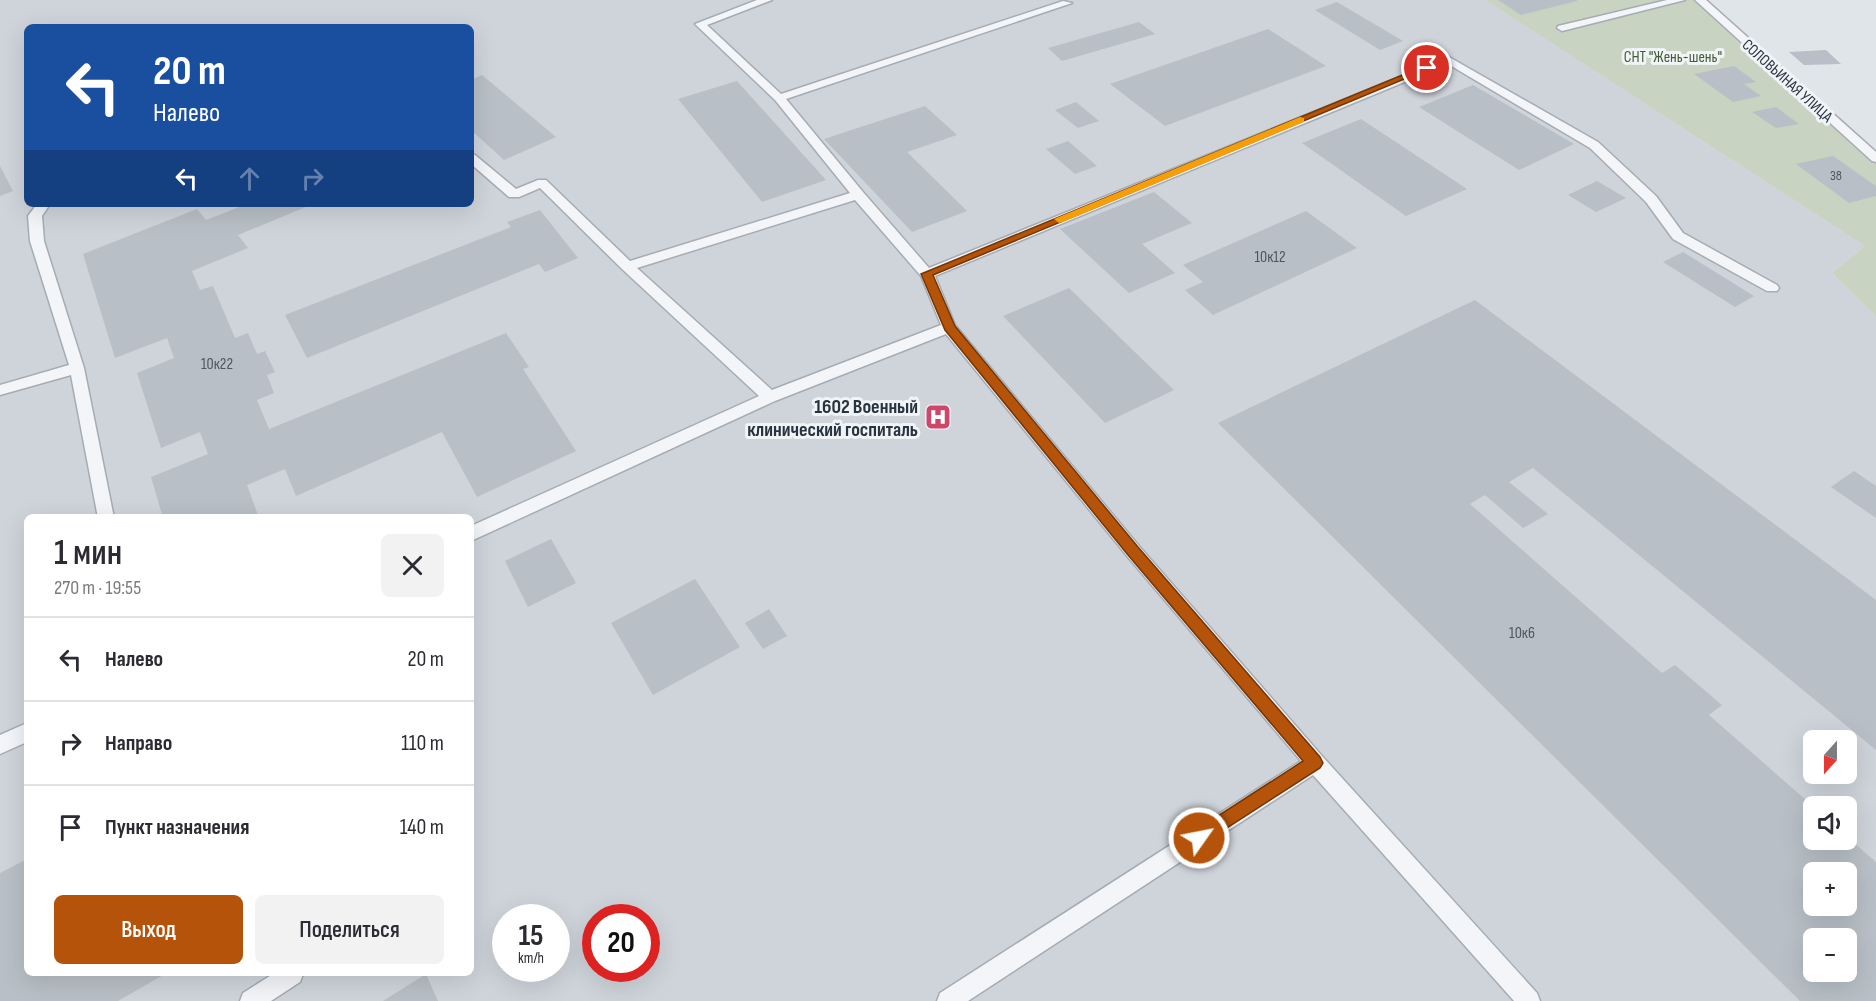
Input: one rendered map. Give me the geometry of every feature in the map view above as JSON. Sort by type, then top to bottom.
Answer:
[{"type":"lane","points":[[767,0],[699,24],[779,98],[858,195],[927,274],[949,327],[1133,551],[1315,763],[1529,1001]]},
{"type":"lane","points":[[1562,28],[1680,0]]},
{"type":"lane","name":"СОЛОВЬИНАЯ УЛИЦА","points":[[1700,0],[1876,158]]},
{"type":"lane","points":[[779,98],[1067,3]]},
{"type":"lane","points":[[927,274],[1449,60],[1594,145],[1651,199],[1678,236],[1772,288]]},
{"type":"lane","points":[[474,161],[514,194],[542,183],[627,266],[770,397]]},
{"type":"lane","points":[[627,266],[858,195]]},
{"type":"lane","points":[[42,207],[35,216],[37,241],[77,368],[105,514]]},
{"type":"lane","points":[[474,533],[770,397],[949,327]]},
{"type":"lane","points":[[0,390],[77,368]]},
{"type":"lane","points":[[0,745],[24,733]]},
{"type":"lane","points":[[948,1001],[1315,763]]},
{"type":"lane","points":[[251,1001],[289,976]]},
{"type":"shaded area","name":"1602 Военный клинический госпиталь","points":[[0,0],[1485,0],[1865,246],[1832,273],[1876,316],[1876,1001],[0,1001]]},
{"type":"green space","name":"СНТ \"Жень-шень\"","points":[[1485,0],[1696,0],[1797,98],[1876,162],[1876,316],[1832,273],[1865,246]]},
{"type":"building","points":[[1498,0],[1577,0],[1577,1],[1521,15]]},
{"type":"building","points":[[1337,2],[1403,41],[1380,50],[1315,10]]},
{"type":"building","points":[[1139,22],[1155,34],[1062,61],[1048,48]]},
{"type":"building","points":[[1268,29],[1326,66],[1165,126],[1110,84]]},
{"type":"building","points":[[1826,50],[1841,64],[1804,65],[1789,52]]},
{"type":"building","points":[[1734,66],[1756,82],[1744,84],[1761,96],[1733,102],[1694,74]]},
{"type":"building","points":[[482,75],[556,137],[504,160],[474,133],[474,79]]},
{"type":"building","points":[[737,81],[826,180],[762,202],[678,99]]},
{"type":"building","points":[[1473,85],[1574,144],[1519,170],[1419,107]]},
{"type":"building","points":[[1076,102],[1099,121],[1078,128],[1055,110]]},
{"type":"building","points":[[925,106],[957,135],[907,152],[967,211],[912,232],[824,139]]},
{"type":"building","points":[[1776,107],[1799,124],[1776,128],[1752,112]]},
{"type":"building","points":[[1361,119],[1467,189],[1406,216],[1302,143]]},
{"type":"building","points":[[1068,141],[1097,166],[1075,174],[1046,149]]},
{"type":"building","points":[[1833,156],[1876,186],[1876,196],[1849,203],[1796,164]]},
{"type":"building","points":[[0,166],[13,191],[0,196]]},
{"type":"building","points":[[1597,181],[1626,198],[1596,212],[1568,195]]},
{"type":"building","points":[[1154,192],[1192,223],[1142,244],[1175,273],[1129,293],[1060,229]]},
{"type":"building","points":[[239,207],[306,207],[238,235],[248,248],[192,271],[200,290],[213,286],[235,338],[248,333],[257,354],[265,351],[275,372],[267,375],[274,393],[257,400],[269,429],[506,333],[529,367],[523,369],[576,451],[477,497],[442,432],[296,496],[285,469],[247,485],[258,514],[162,514],[151,477],[208,454],[200,432],[161,448],[137,373],[174,358],[167,338],[115,358],[83,254],[197,209],[206,220]]},
{"type":"building","points":[[540,210],[578,258],[545,272],[539,264],[307,358],[285,315],[511,227],[507,222]]},
{"type":"building","points":[[1306,211],[1357,248],[1213,315],[1185,290],[1203,282],[1183,265]]},
{"type":"building","points":[[1683,252],[1754,296],[1735,307],[1663,262]]},
{"type":"building","points":[[1069,288],[1174,390],[1105,423],[1003,316]]},
{"type":"building","points":[[1475,300],[1876,600],[1876,750],[1857,734],[1857,730],[1852,730],[1533,468],[1509,482],[1548,514],[1523,528],[1485,495],[1470,504],[1662,673],[1675,665],[1722,705],[1709,715],[1803,797],[1803,850],[1857,850],[1857,846],[1876,862],[1876,1001],[1800,1001],[1218,423]]},
{"type":"building","points":[[1854,471],[1876,486],[1876,518],[1831,487]]},
{"type":"building","points":[[551,539],[576,583],[528,607],[505,561]]},
{"type":"building","points":[[695,579],[740,647],[653,695],[611,623]]},
{"type":"building","points":[[769,609],[787,636],[763,649],[745,623]]},
{"type":"building","points":[[24,861],[24,976],[162,976],[118,1001],[0,1001],[0,873]]},
{"type":"building","points":[[423,976],[427,976],[438,1001],[383,1001]]},
{"type":"slow traffic","points":[[1059,219],[1300,120]]},
{"type":"place","name":"1602 Военный клинический госпиталь","points":[[938,417]]},
{"type":"route","points":[[1199,838],[1315,763],[1133,551],[949,327],[927,274],[1427,68]]}]
